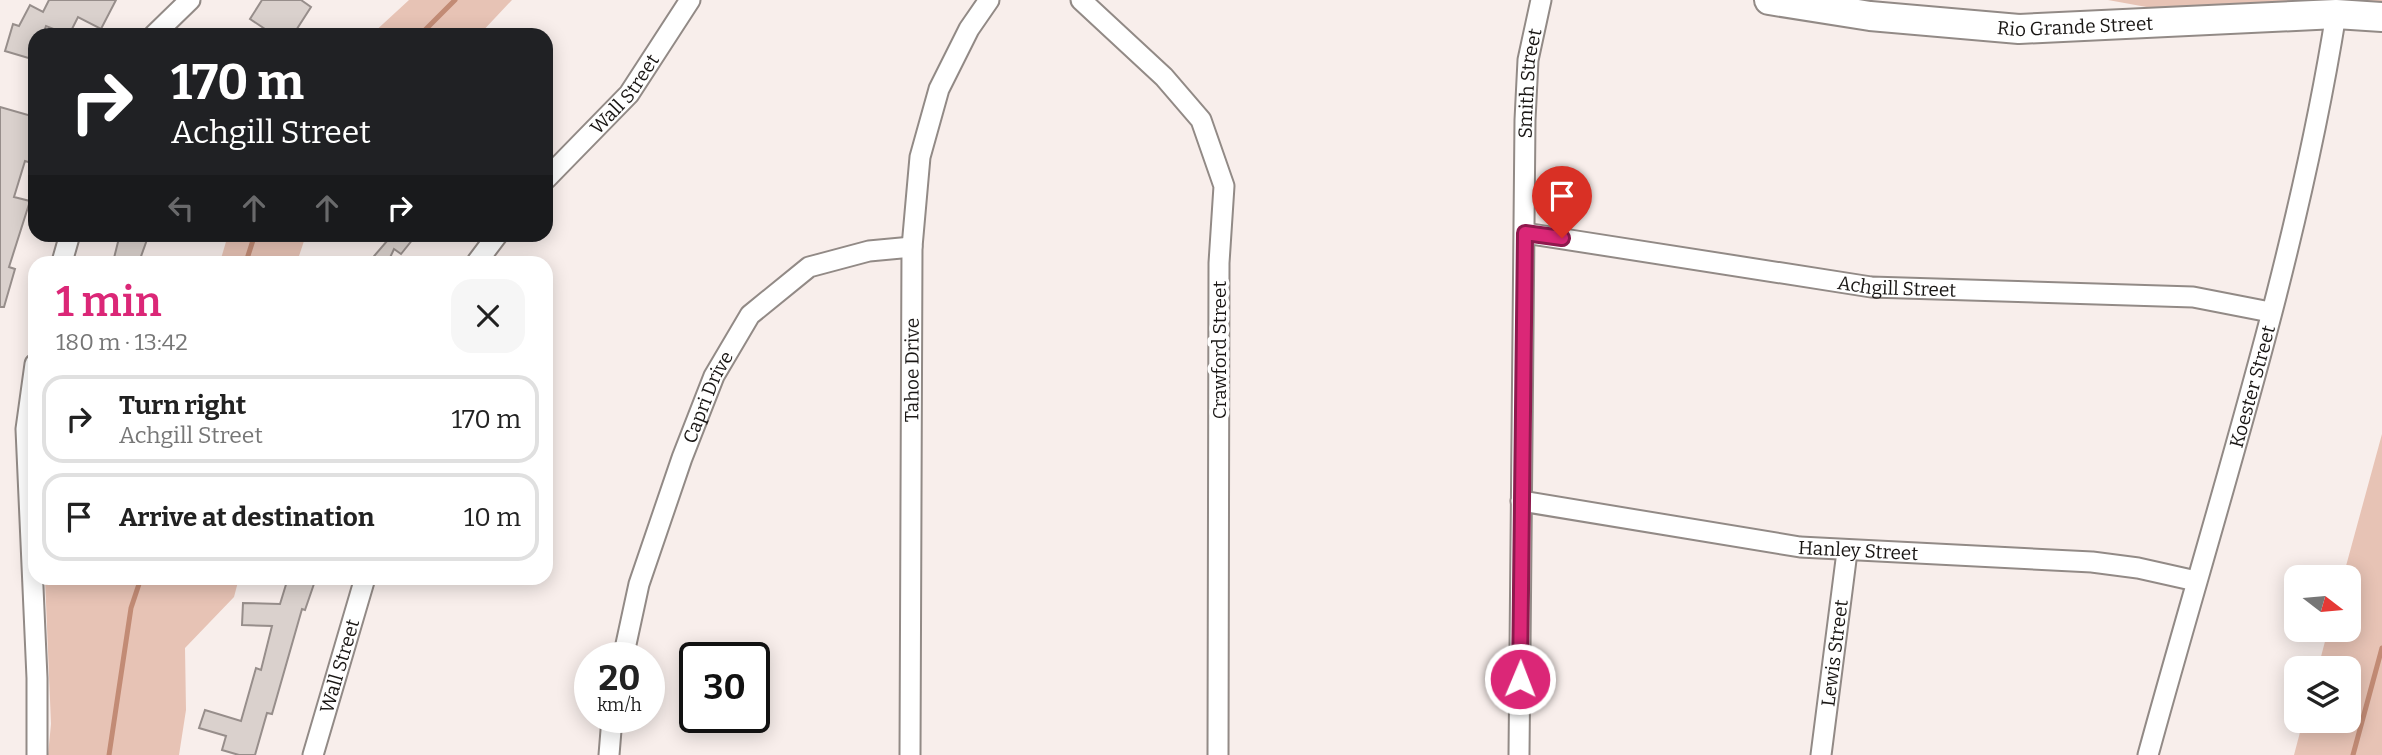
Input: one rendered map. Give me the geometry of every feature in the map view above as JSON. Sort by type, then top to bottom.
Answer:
[{"type":"street","points":[[162,28],[190,0]]},
{"type":"street","name":"Wall Street","points":[[553,172],[629,94],[690,0]]},
{"type":"street","name":"Tahoe Drive","points":[[910,755],[912,247],[920,157],[939,89],[969,29],[989,0]]},
{"type":"street","name":"Crawford Street","points":[[1081,0],[1164,76],[1201,120],[1224,186],[1219,263],[1218,755]]},
{"type":"street","name":"Smith Street","points":[[1519,755],[1528,60],[1541,0]]},
{"type":"street","name":"Rio Grande Street","points":[[1769,0],[1870,16],[2019,29],[2336,14],[2382,17]]},
{"type":"street","name":"Koester Street","points":[[2148,755],[2270,312],[2319,117],[2336,14]]},
{"type":"street","name":"Achgill Street","points":[[1525,233],[1871,287],[2193,297],[2270,312]]},
{"type":"street","name":"Capri Drive","points":[[626,642],[639,584],[682,458],[714,376],[750,315],[809,267],[869,251],[912,247]]},
{"type":"street","points":[[28,415],[28,474]]},
{"type":"street","name":"Hanley Street","points":[[1521,501],[1751,540],[1847,552],[2092,562],[2138,568],[2196,581]]},
{"type":"street","name":"Lewis Street","points":[[1821,755],[1847,552]]},
{"type":"street","points":[[33,585],[37,755]]},
{"type":"street","name":"Wall Street","points":[[313,755],[363,585]]},
{"type":"street","points":[[609,755],[611,733]]},
{"type":"shaded area","points":[[409,0],[512,0],[486,28],[379,28]]},
{"type":"shaded area","points":[[2108,0],[2382,0],[2382,6],[2163,10]]},
{"type":"shaded area","points":[[226,242],[304,242],[299,256],[222,256]]},
{"type":"shaded area","points":[[2382,434],[2382,755],[2294,755],[2300,733],[2361,733],[2361,656],[2321,656],[2325,642],[2361,642],[2361,565],[2346,565]]},
{"type":"shaded area","points":[[45,585],[237,585],[234,597],[185,648],[186,710],[179,755],[48,755],[51,724]]},
{"type":"building","points":[[49,0],[116,0],[102,28],[78,17],[72,28],[28,28],[28,58],[5,51],[13,24],[19,26],[30,5],[43,12]]},
{"type":"building","points":[[262,0],[301,0],[311,7],[298,28],[264,28],[250,19]]},
{"type":"building","points":[[0,107],[28,115],[28,162],[25,161],[14,197],[28,200],[28,207],[9,267],[15,269],[4,307],[0,307]]},
{"type":"building","points":[[118,242],[146,242],[141,256],[114,256]]},
{"type":"building","points":[[386,242],[411,242],[401,254],[394,249],[391,256],[374,256]]},
{"type":"building","points":[[286,585],[314,585],[305,610],[302,609],[272,714],[267,713],[255,755],[239,755],[222,750],[226,736],[199,728],[205,710],[241,721],[256,668],[261,670],[272,626],[242,625],[243,603],[280,604]]},
{"type":"waterway","points":[[427,28],[455,0]]},
{"type":"waterway","points":[[248,256],[252,242]]},
{"type":"waterway","points":[[109,755],[131,608],[139,585]]},
{"type":"waterway","points":[[2353,755],[2382,648]]},
{"type":"route","points":[[1520,679],[1525,233],[1562,238]]}]
